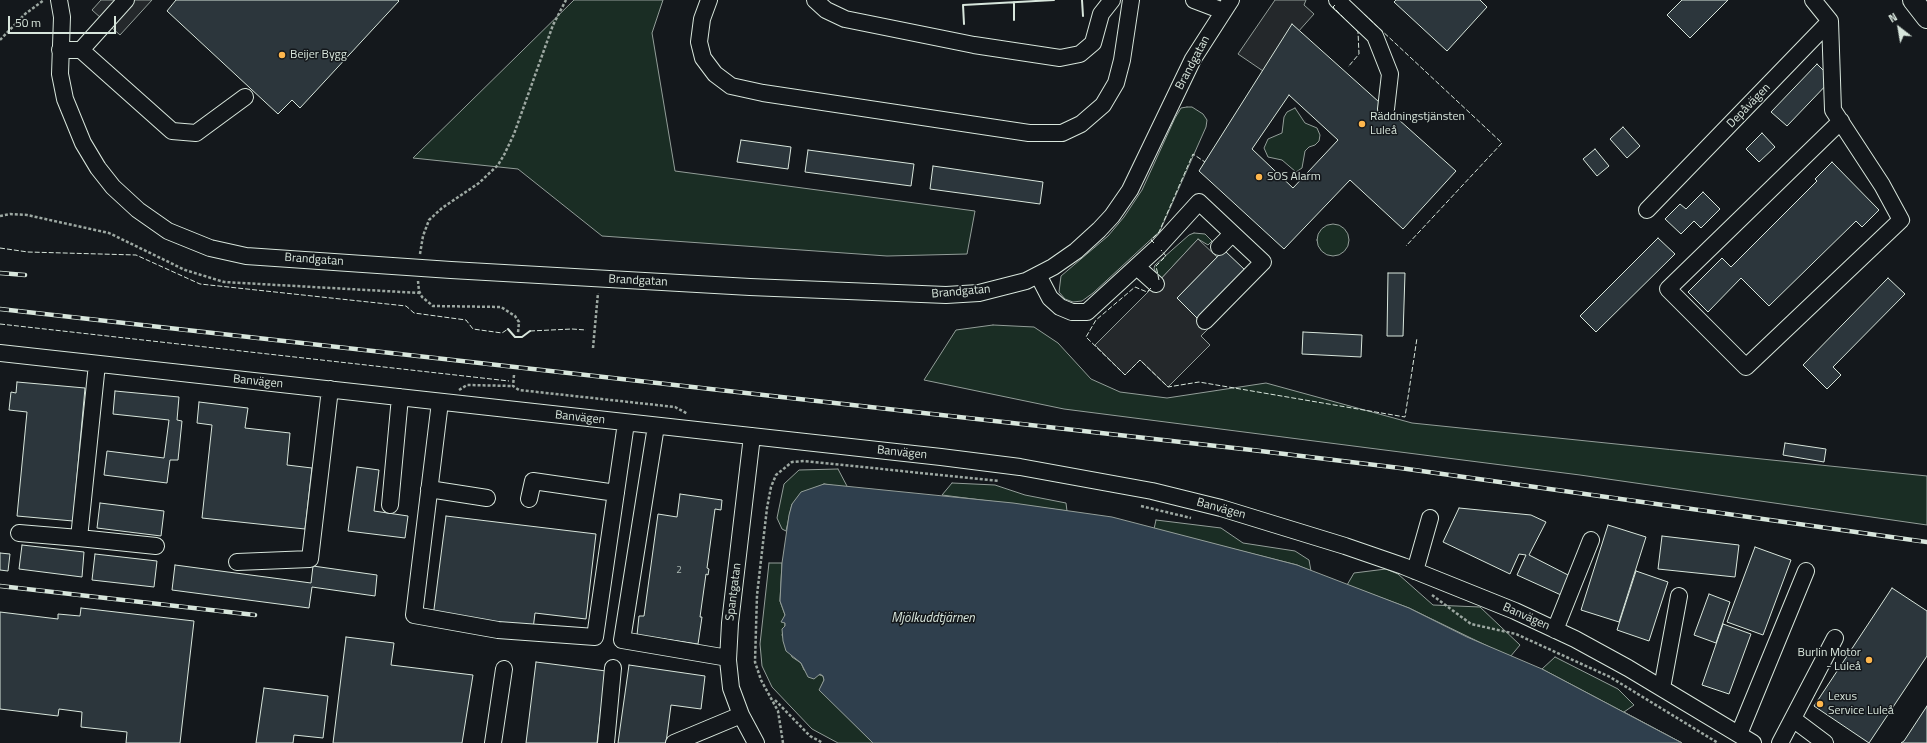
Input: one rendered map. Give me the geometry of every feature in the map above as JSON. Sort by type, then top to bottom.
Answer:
[{"type":"main road","points":[[1913,0],[1927,18]]},
{"type":"street","name":"Brandgatan","points":[[59,0],[62,17],[60,74],[65,99],[83,143],[98,168],[113,186],[138,210],[168,230],[210,248],[246,256],[599,278],[946,295],[979,293],[1026,281],[1076,251],[1100,230],[1120,205],[1137,176],[1193,59],[1227,5]]},
{"type":"street","points":[[81,50],[126,0]]},
{"type":"street","points":[[709,0],[702,19],[699,42],[700,47],[703,58],[715,74],[731,86],[763,93],[1030,134],[1062,133],[1081,124],[1103,106],[1116,83],[1120,68],[1131,0]]},
{"type":"street","points":[[814,0],[826,10],[845,18],[974,45],[1060,58],[1080,54],[1093,43],[1101,14],[1112,0]]},
{"type":"street","points":[[1194,0],[1227,5]]},
{"type":"street","points":[[1337,0],[1375,36],[1390,74],[1386,109]]},
{"type":"street","points":[[1813,0],[1830,21],[1834,110],[1882,185],[1901,220],[1746,367],[1668,289],[1841,121]]},
{"type":"street","name":"Depåvägen","points":[[1647,210],[1830,21]]},
{"type":"street","points":[[60,50],[81,50],[172,131],[196,133],[245,97]]},
{"type":"street","points":[[1038,275],[1050,298],[1060,307],[1072,312],[1087,312],[1158,247],[1199,202],[1263,262],[1205,321]]},
{"type":"street","points":[[1219,247],[1232,234]]},
{"type":"street","points":[[1137,267],[1156,284]]},
{"type":"street","name":"Banvägen","points":[[0,353],[1020,467],[1152,491],[1221,508],[1345,546],[1415,571],[1515,611],[1628,668],[1753,743]]},
{"type":"street","points":[[79,538],[97,364]]},
{"type":"street","points":[[237,562],[310,559],[330,389]]},
{"type":"street","points":[[390,505],[400,397]]},
{"type":"street","points":[[440,402],[414,616],[498,630],[595,637],[626,423]]},
{"type":"street","points":[[656,426],[622,640],[728,658]]},
{"type":"street","name":"Spantgatan","points":[[752,436],[730,623],[728,658],[731,688],[741,715],[756,743]]},
{"type":"street","points":[[529,499],[533,481],[616,493]]},
{"type":"street","points":[[429,489],[487,498]]},
{"type":"street","points":[[1415,571],[1430,518]]},
{"type":"street","points":[[19,533],[156,546]]},
{"type":"street","points":[[1555,630],[1591,540]]},
{"type":"street","points":[[1739,734],[1806,571]]},
{"type":"street","points":[[1662,688],[1679,596]]},
{"type":"street","points":[[1780,743],[1836,638]]},
{"type":"street","points":[[493,743],[504,668]]},
{"type":"street","points":[[606,743],[613,668]]},
{"type":"street","points":[[674,743],[741,715]]},
{"type":"street","points":[[1793,719],[1825,743]]},
{"type":"path","points":[[0,40],[26,14],[44,0]]},
{"type":"path","points":[[518,333],[518,322],[515,316],[502,307],[440,307],[432,306],[426,302],[419,291],[419,267],[422,236],[430,220],[442,208],[479,183],[498,165],[514,134],[553,25],[566,0]]},
{"type":"path","points":[[593,348],[599,278]]},
{"type":"path","points":[[513,386],[514,375]]},
{"type":"path","points":[[456,393],[463,386],[467,385],[513,386],[519,390],[675,407],[683,410],[689,416]]},
{"type":"path","points":[[783,743],[781,721],[773,698],[758,672],[755,662],[757,595],[768,508],[776,475],[792,462],[804,461],[1004,482]]},
{"type":"path","points":[[1138,505],[1197,519]]},
{"type":"path","points":[[1426,593],[1433,596],[1471,624],[1516,634],[1610,677],[1718,743]]},
{"type":"path","points":[[773,698],[810,736],[823,743]]},
{"type":"green space","points":[[574,0],[663,0],[652,33],[675,171],[975,211],[967,254],[887,256],[602,236],[518,169],[413,158]]},
{"type":"green space","points":[[1192,107],[1203,114],[1207,120],[1206,127],[1160,231],[1093,293],[1082,301],[1073,302],[1065,299],[1059,292],[1061,276],[1108,236],[1124,217],[1142,190],[1175,118],[1181,108]]},
{"type":"green space","points":[[1295,108],[1305,123],[1317,128],[1320,135],[1319,141],[1305,151],[1302,168],[1296,172],[1282,160],[1268,157],[1264,148],[1268,139],[1282,133],[1284,117],[1287,112]]},
{"type":"green space","points":[[1330,224],[1336,224],[1346,231],[1349,240],[1348,246],[1342,253],[1336,256],[1330,256],[1320,249],[1317,243],[1317,237],[1324,227]]},
{"type":"green space","points":[[1194,233],[1205,234],[1212,241],[1208,245],[1198,239],[1159,281],[1154,268],[1155,265],[1189,235]]},
{"type":"green space","points":[[993,325],[1034,327],[1058,343],[1091,379],[1120,392],[1167,398],[1266,383],[1412,423],[1927,476],[1927,525],[1580,475],[1064,409],[924,380],[956,330]]},
{"type":"green space","points":[[838,469],[848,488],[824,484],[792,504],[786,531],[782,529],[777,518],[784,484],[799,470]]},
{"type":"green space","points":[[952,483],[995,485],[1025,495],[1066,503],[1067,511],[942,495]]},
{"type":"green space","points":[[1156,520],[1221,528],[1243,543],[1295,551],[1309,560],[1311,571],[1297,565],[1154,529]]},
{"type":"green space","points":[[769,563],[782,563],[780,601],[785,615],[785,626],[782,635],[792,657],[801,663],[804,670],[823,676],[824,680],[820,690],[873,743],[838,743],[812,729],[772,687],[762,666],[760,644]]},
{"type":"green space","points":[[1386,569],[1398,574],[1433,605],[1480,607],[1520,645],[1510,657],[1409,608],[1347,585],[1354,573]]},
{"type":"green space","points":[[1555,657],[1618,689],[1634,705],[1624,712],[1682,743],[1542,669]]},
{"type":"shaded area","points":[[101,0],[152,0],[120,35],[92,10]]},
{"type":"shaded area","points":[[1275,0],[1306,0],[1304,5],[1314,14],[1263,71],[1238,54]]},
{"type":"shaded area","points":[[1198,239],[1217,257],[1177,298],[1208,329],[1201,336],[1210,345],[1168,387],[1140,360],[1125,375],[1095,345],[1159,281]]},
{"type":"water","name":"Mjölkuddtjärnen","points":[[824,484],[1013,503],[1112,517],[1297,565],[1409,608],[1467,637],[1542,669],[1682,743],[873,743],[819,690],[824,680],[823,676],[820,674],[814,679],[808,677],[801,663],[786,651],[783,641],[782,629],[785,626],[785,623],[781,622],[785,615],[780,601],[782,563],[789,515],[792,504],[801,492]]},
{"type":"building","name":"Beijer Bygg","points":[[176,0],[399,1],[300,108],[292,100],[278,114],[167,11]]},
{"type":"building","points":[[1396,0],[1480,0],[1487,7],[1447,51],[1394,2]]},
{"type":"building","points":[[1682,0],[1728,0],[1690,38],[1667,15]]},
{"type":"building","name":"Räddningstjänsten Luleå","points":[[1292,24],[1456,171],[1403,229],[1350,180],[1284,249],[1199,171]],"holes":[[[1289,95],[1338,140],[1293,188],[1252,149]]]},
{"type":"building","points":[[1817,64],[1832,79],[1787,126],[1771,112]]},
{"type":"building","points":[[1623,127],[1640,146],[1627,158],[1610,139]]},
{"type":"building","points":[[1762,133],[1775,147],[1759,162],[1746,149]]},
{"type":"building","points":[[741,140],[791,147],[788,169],[737,162]]},
{"type":"building","points":[[1595,149],[1609,166],[1597,176],[1583,159]]},
{"type":"building","points":[[808,150],[914,164],[911,186],[805,172]]},
{"type":"building","points":[[1832,162],[1879,210],[1862,227],[1856,221],[1769,306],[1741,278],[1708,312],[1688,292],[1722,258],[1731,267],[1817,181],[1815,179]]},
{"type":"building","points":[[933,166],[1043,182],[1040,204],[930,189]]},
{"type":"building","points":[[1703,192],[1720,209],[1701,228],[1694,221],[1681,234],[1665,219],[1680,204],[1686,209]]},
{"type":"building","points":[[1658,238],[1675,254],[1596,332],[1580,316]]},
{"type":"building","points":[[1224,250],[1245,270],[1197,318],[1177,298]]},
{"type":"building","points":[[1388,273],[1405,273],[1403,336],[1387,336]]},
{"type":"building","points":[[1888,278],[1905,294],[1833,367],[1841,375],[1827,389],[1803,365]]},
{"type":"building","points":[[1303,332],[1362,335],[1361,357],[1302,354]]},
{"type":"building","points":[[17,382],[85,388],[73,521],[17,516],[27,412],[9,410],[11,392],[16,393]]},
{"type":"building","points":[[115,391],[179,397],[177,420],[182,421],[178,460],[170,460],[167,483],[104,475],[107,451],[164,458],[169,420],[113,414]]},
{"type":"building","points":[[199,402],[248,408],[245,428],[290,433],[287,465],[312,468],[305,529],[202,518],[212,425],[197,423]]},
{"type":"building","points":[[1785,443],[1826,449],[1824,462],[1783,455]]},
{"type":"building","points":[[357,467],[379,470],[374,511],[408,516],[405,538],[348,531]]},
{"type":"building","points":[[680,494],[722,500],[721,510],[715,509],[707,568],[709,569],[708,575],[706,574],[698,644],[637,635],[639,616],[644,616],[658,514],[677,517]]},
{"type":"building","points":[[100,503],[164,511],[161,536],[97,528]]},
{"type":"building","points":[[1459,508],[1531,515],[1546,522],[1529,555],[1570,576],[1561,595],[1517,575],[1526,555],[1519,554],[1510,574],[1443,542]]},
{"type":"building","points":[[446,516],[596,534],[586,619],[535,613],[533,629],[433,617]]},
{"type":"building","points":[[1608,525],[1646,537],[1619,622],[1581,610]]},
{"type":"building","points":[[1662,536],[1739,545],[1735,577],[1658,569]]},
{"type":"building","points":[[22,545],[84,552],[82,577],[19,569]]},
{"type":"building","points":[[1755,547],[1791,560],[1763,635],[1727,622]]},
{"type":"building","points":[[0,553],[10,554],[8,571],[0,570]]},
{"type":"building","points":[[95,554],[157,561],[154,587],[92,580]]},
{"type":"building","points":[[175,565],[311,583],[313,566],[377,575],[375,596],[312,587],[309,608],[172,590]]},
{"type":"building","points":[[1636,571],[1668,582],[1649,641],[1617,630]]},
{"type":"building","points":[[1892,588],[1927,611],[1927,656],[1869,743],[1814,706]]},
{"type":"building","points":[[1709,594],[1730,602],[1716,643],[1694,635]]},
{"type":"building","points":[[81,608],[194,621],[180,743],[126,743],[127,732],[81,727],[82,712],[59,709],[58,716],[0,709],[0,612],[58,619],[58,614],[80,616]]},
{"type":"building","points":[[1723,624],[1751,634],[1729,694],[1702,685]]},
{"type":"building","points":[[346,637],[394,643],[391,665],[473,675],[462,743],[333,743]]},
{"type":"building","points":[[536,662],[606,671],[597,743],[526,743]]},
{"type":"building","points":[[629,665],[705,676],[701,709],[671,705],[666,743],[618,743]]},
{"type":"building","points":[[264,688],[328,696],[323,738],[294,735],[293,743],[256,743]]},
{"type":"building","points":[[1927,706],[1927,743],[1901,743],[1904,741]]},
{"type":"railway","points":[[0,273],[25,275]]},
{"type":"railway","points":[[0,309],[1252,450],[1400,468],[1927,542]]},
{"type":"railway","points":[[0,586],[255,615]]},
{"type":"fence","points":[[1335,5],[1333,7],[1358,32],[1359,54],[1348,67]]},
{"type":"fence","points":[[1364,14],[1502,143],[1406,246]]},
{"type":"fence","points":[[1154,243],[1151,240],[1159,232],[1193,154],[1205,162]]},
{"type":"fence","points":[[0,248],[28,252],[136,255],[200,284],[406,306],[414,313],[466,320],[473,329],[502,333],[508,329]]},
{"type":"fence","points":[[1159,280],[1156,266],[1166,256],[1161,250]]},
{"type":"fence","points":[[1151,288],[1147,292],[1135,287],[1096,320],[1086,337],[1125,375],[1140,360],[1168,387],[1199,382],[1405,417],[1417,338]]},
{"type":"fence","points":[[0,324],[509,381]]},
{"type":"fence","points":[[530,331],[572,329],[586,330]]},
{"type":"wall","points":[[964,24],[963,5],[1054,0]]},
{"type":"wall","points":[[1082,0],[1083,16]]},
{"type":"wall","points":[[1014,2],[1014,20]]},
{"type":"wall","points":[[508,329],[515,337],[522,337],[530,331]]},
{"type":"place","name":"Beijer Bygg","points":[[282,55]]},
{"type":"place","name":"Räddningstjänsten Luleå","points":[[1362,124]]},
{"type":"place","name":"SOS Alarm","points":[[1259,177]]},
{"type":"place","name":"Burlin Motor - Luleå","points":[[1869,660]]},
{"type":"place","name":"Lexus Service Luleå","points":[[1820,704]]}]
